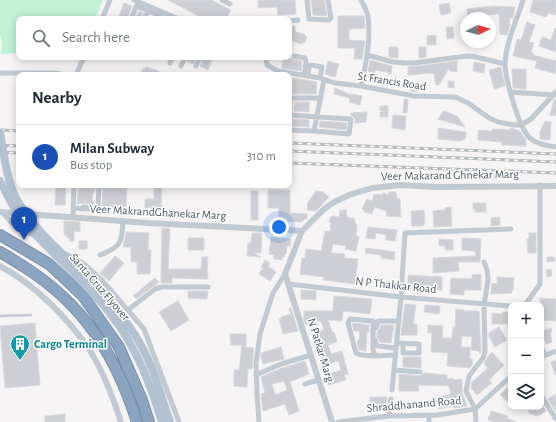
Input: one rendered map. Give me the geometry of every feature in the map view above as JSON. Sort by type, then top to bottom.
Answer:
[{"type":"highway","points":[[0,235],[49,264],[83,296],[119,347],[142,400],[149,422]]},
{"type":"highway","points":[[0,252],[39,277],[74,306],[97,335],[108,353],[121,380],[137,422]]},
{"type":"main road","name":"Santa Cruz Flyover","points":[[0,133],[8,176],[20,206],[86,280],[129,340],[152,390],[162,422]]},
{"type":"main road","name":"Santa Cruz Flyover","points":[[0,181],[15,210],[29,228],[86,280]]},
{"type":"main road","points":[[86,280],[118,311],[145,352],[170,422]]},
{"type":"street","points":[[103,16],[110,0]]},
{"type":"street","points":[[223,0],[230,4]]},
{"type":"street","points":[[307,0],[309,19],[328,20],[331,18],[328,0]]},
{"type":"street","points":[[361,0],[368,18],[367,55],[361,86]]},
{"type":"street","points":[[523,0],[507,50],[505,64],[510,92],[525,134],[535,142],[556,147]]},
{"type":"street","points":[[136,3],[148,11],[161,16]]},
{"type":"street","points":[[136,3],[161,16]]},
{"type":"street","points":[[132,16],[136,3]]},
{"type":"street","points":[[146,16],[148,11]]},
{"type":"street","points":[[292,21],[298,20]]},
{"type":"street","points":[[367,55],[393,62],[404,63],[467,56],[505,64]]},
{"type":"street","points":[[294,56],[305,58],[306,76]]},
{"type":"street","points":[[77,72],[83,60]]},
{"type":"street","points":[[181,66],[184,60]]},
{"type":"street","points":[[196,66],[199,60]]},
{"type":"street","name":"St Francis Road","points":[[266,60],[267,65],[271,68],[284,72]]},
{"type":"street","points":[[306,76],[310,66],[322,67],[320,98],[314,131]]},
{"type":"street","points":[[0,73],[16,73]]},
{"type":"street","name":"St Francis Road","points":[[292,74],[414,96],[455,97],[468,103],[498,122],[521,125]]},
{"type":"street","points":[[510,92],[555,93]]},
{"type":"street","points":[[521,125],[531,119],[555,93]]},
{"type":"street","points":[[292,97],[320,98]]},
{"type":"street","points":[[292,116],[350,119],[348,134],[292,130]]},
{"type":"street","name":"Veer Makarand Ghnekar Marg","points":[[302,231],[324,208],[352,194],[372,188],[401,185],[435,187],[556,186]]},
{"type":"street","points":[[527,302],[540,284],[540,185]]},
{"type":"street","points":[[73,218],[74,188]]},
{"type":"street","points":[[74,208],[98,208],[98,188]]},
{"type":"street","points":[[93,219],[94,209]]},
{"type":"street","points":[[1,211],[17,226],[56,250],[83,263],[101,279],[128,310],[144,329],[179,422]]},
{"type":"street","name":"Veer MakrandGhanekar Marg","points":[[1,211],[12,214],[302,231]]},
{"type":"street","points":[[100,255],[112,250],[120,243],[123,221]]},
{"type":"street","points":[[392,390],[397,321],[401,297],[405,233],[511,229]]},
{"type":"street","points":[[259,422],[256,363],[260,334],[273,293],[285,274],[302,231]]},
{"type":"street","points":[[476,422],[475,409],[466,391],[469,376],[483,358],[485,351],[484,305],[488,280],[484,262]]},
{"type":"street","points":[[0,266],[36,290],[78,334],[89,350],[99,369],[121,422]]},
{"type":"street","points":[[285,274],[289,284]]},
{"type":"street","name":"N P Thakkar Road","points":[[289,284],[401,297],[508,306]]},
{"type":"street","name":"N Patkar Marg","points":[[289,284],[331,422]]},
{"type":"street","points":[[128,310],[155,289],[162,287],[208,287]]},
{"type":"street","points":[[375,356],[373,350],[373,321],[350,319],[348,323],[356,354],[361,356],[375,356],[395,355]]},
{"type":"street","points":[[397,321],[376,322],[376,344],[378,346],[395,346],[403,344]]},
{"type":"street","points":[[544,356],[556,351]]},
{"type":"street","points":[[256,375],[281,364],[311,355]]},
{"type":"street","points":[[394,370],[420,372]]},
{"type":"street","name":"Shraddhanand Road","points":[[331,422],[390,416],[429,415],[475,409],[508,379]]},
{"type":"street","points":[[305,384],[318,380]]},
{"type":"street","points":[[390,416],[391,399]]},
{"type":"street","points":[[544,400],[555,418]]},
{"type":"street","points":[[429,415],[429,422]]},
{"type":"lane","points":[[0,316],[31,315]]},
{"type":"green space","points":[[0,0],[103,0],[96,16],[16,16],[16,53],[1,54],[2,43],[0,35]]},
{"type":"building","points":[[168,0],[212,0],[231,10],[228,16],[198,16]]},
{"type":"building","points":[[258,0],[295,0],[296,14],[278,15],[277,7],[258,8]]},
{"type":"building","points":[[311,0],[324,0],[327,16],[313,15]]},
{"type":"building","points":[[533,0],[556,0],[556,15],[548,13],[546,17],[530,12]]},
{"type":"building","points":[[124,3],[132,6],[128,16],[119,16]]},
{"type":"building","points":[[449,3],[451,13],[441,15],[439,5]]},
{"type":"building","points":[[493,6],[515,7],[513,18],[509,18],[510,25],[507,35],[500,34],[499,14],[496,14],[496,12],[467,12],[467,9]]},
{"type":"building","points":[[139,11],[143,13],[142,16],[136,16]]},
{"type":"building","points":[[338,16],[364,16],[365,28],[349,29],[349,40],[365,41],[362,59],[354,59],[355,48],[338,48]]},
{"type":"building","points":[[527,22],[535,25],[529,42],[534,43],[531,53],[533,53],[533,55],[556,61],[556,74],[535,68],[537,61],[513,56],[517,39],[521,40]]},
{"type":"building","points":[[292,26],[295,26],[295,32],[304,34],[307,37],[305,42],[301,44],[292,42]]},
{"type":"building","points":[[446,27],[453,27],[454,38],[447,39]]},
{"type":"building","points":[[555,28],[556,52],[539,46],[542,37],[551,40]]},
{"type":"building","points":[[436,35],[436,45],[427,45],[427,36]]},
{"type":"building","points":[[389,47],[398,47],[398,58],[389,57]]},
{"type":"building","points":[[419,47],[426,47],[426,57],[419,58]]},
{"type":"building","points":[[292,59],[302,61],[301,71],[282,68],[283,60]]},
{"type":"building","points":[[188,60],[195,60],[193,64]]},
{"type":"building","points":[[203,60],[212,60],[208,70],[200,66]]},
{"type":"building","points":[[370,60],[392,66],[391,74],[388,74],[388,72],[375,70],[375,73],[368,71]]},
{"type":"building","points":[[328,61],[339,64],[335,77],[325,74]]},
{"type":"building","points":[[457,61],[457,72],[449,71],[449,68],[439,85],[436,85],[434,73],[408,75],[408,67]]},
{"type":"building","points":[[474,62],[485,64],[484,73],[473,71]]},
{"type":"building","points":[[146,67],[159,71],[141,72],[143,68],[145,69]]},
{"type":"building","points":[[501,67],[505,86],[494,89],[489,70]]},
{"type":"building","points":[[512,69],[526,69],[526,89],[513,88]]},
{"type":"building","points":[[292,78],[317,82],[316,94],[292,94]]},
{"type":"building","points":[[448,81],[454,81],[454,88],[448,87]]},
{"type":"building","points":[[410,86],[417,86],[418,92],[410,91]]},
{"type":"building","points":[[335,88],[351,95],[362,96],[360,105],[349,102],[350,98],[334,94]]},
{"type":"building","points":[[404,99],[408,99],[407,113],[403,113]]},
{"type":"building","points":[[556,99],[556,116],[550,115],[554,100]]},
{"type":"building","points":[[295,102],[309,102],[309,112],[294,111]]},
{"type":"building","points":[[380,106],[388,106],[388,112],[380,110]]},
{"type":"building","points":[[444,111],[458,117],[465,127],[438,119]]},
{"type":"building","points":[[367,112],[366,122],[355,123],[355,119],[351,115],[351,113]]},
{"type":"building","points":[[380,112],[388,112],[388,117],[380,117]]},
{"type":"building","points":[[393,115],[406,116],[405,130],[392,128]]},
{"type":"building","points":[[293,119],[309,120],[309,127],[292,126]]},
{"type":"building","points":[[320,121],[347,123],[346,130],[319,127]]},
{"type":"building","points":[[545,121],[551,122],[550,140],[540,139],[540,132]]},
{"type":"building","points":[[438,128],[466,132],[465,139],[460,141],[438,139]]},
{"type":"building","points":[[511,128],[520,131],[526,140],[526,146],[501,145],[502,142],[478,140],[478,130],[510,130]]},
{"type":"building","points":[[56,188],[66,188],[65,205],[55,205]]},
{"type":"building","points":[[79,188],[95,188],[92,201],[94,201],[94,205],[87,203],[77,204]]},
{"type":"building","points":[[103,188],[127,188],[126,207],[102,207]]},
{"type":"building","points":[[154,188],[162,188],[161,208],[145,208],[145,199],[154,199]]},
{"type":"building","points":[[268,190],[290,190],[290,213],[307,214],[307,218],[301,222],[278,221],[279,208],[268,208]]},
{"type":"building","points":[[251,191],[258,191],[258,220],[251,220]]},
{"type":"building","points":[[316,191],[323,192],[329,197],[316,211],[307,210],[308,202]]},
{"type":"building","points":[[389,192],[396,192],[397,199],[400,199],[401,217],[386,216],[387,211],[374,207],[372,214],[364,212],[362,209],[367,199],[372,201],[374,194],[382,195],[383,193],[389,195]]},
{"type":"building","points":[[473,203],[486,203],[486,212],[475,212],[475,209],[473,209]]},
{"type":"building","points":[[451,207],[452,226],[434,227],[433,211],[445,210],[445,208]]},
{"type":"building","points":[[346,209],[347,217],[355,219],[355,224],[357,224],[356,236],[359,237],[356,251],[345,249],[346,246],[333,244],[331,253],[345,254],[344,258],[358,259],[355,284],[323,280],[324,277],[300,274],[302,258],[305,258],[306,249],[321,251],[325,231],[330,232],[331,223],[329,222],[331,216],[339,217],[340,211]]},
{"type":"building","points":[[424,210],[425,223],[423,226],[412,226],[411,211]]},
{"type":"building","points":[[500,217],[500,225],[491,226],[491,218]]},
{"type":"building","points":[[64,221],[80,222],[80,232],[74,231],[74,241],[69,241],[70,238],[67,238],[64,234]]},
{"type":"building","points":[[368,227],[397,230],[395,241],[386,240],[386,235],[376,233],[375,239],[366,238]]},
{"type":"building","points":[[162,228],[170,229],[168,269],[201,269],[202,257],[208,257],[208,279],[172,278],[172,283],[161,283]]},
{"type":"building","points":[[126,232],[149,233],[148,250],[151,250],[150,274],[137,274],[137,262],[131,262],[131,247],[123,247]]},
{"type":"building","points":[[252,233],[262,233],[261,253],[254,253],[261,257],[247,256],[248,243],[251,243]]},
{"type":"building","points":[[529,233],[536,233],[536,253],[528,253],[527,239],[529,239]]},
{"type":"building","points":[[271,237],[291,239],[290,246],[287,246],[286,254],[282,257],[282,260],[274,259],[274,255],[269,254]]},
{"type":"building","points":[[188,238],[204,238],[204,250],[188,250]]},
{"type":"building","points":[[462,238],[481,239],[480,262],[458,262],[459,271],[433,273],[433,258],[476,256],[475,251],[462,250]]},
{"type":"building","points":[[439,239],[453,240],[453,250],[445,250],[445,246],[439,246]]},
{"type":"building","points":[[79,241],[87,241],[87,249],[79,249]]},
{"type":"building","points":[[366,248],[395,252],[394,260],[381,258],[381,255],[365,253]]},
{"type":"building","points":[[115,256],[124,263],[109,281],[100,273]]},
{"type":"building","points":[[547,257],[554,257],[555,261],[547,262]]},
{"type":"building","points":[[265,260],[270,263],[268,266],[276,272],[270,281],[259,274],[263,268],[261,267]]},
{"type":"building","points":[[551,269],[552,276],[547,277],[546,270]]},
{"type":"building","points":[[481,274],[481,290],[464,290],[464,295],[450,294],[451,278],[472,279],[472,275]]},
{"type":"building","points":[[408,275],[442,277],[442,290],[408,288]]},
{"type":"building","points":[[497,277],[514,278],[512,293],[491,294],[492,283],[497,284]]},
{"type":"building","points":[[155,278],[159,282],[136,299],[133,296]]},
{"type":"building","points":[[301,290],[316,291],[316,300],[301,299]]},
{"type":"building","points":[[188,291],[208,291],[207,299],[188,298]]},
{"type":"building","points":[[334,296],[372,299],[370,314],[343,311],[342,321],[328,320],[337,342],[328,345],[331,354],[342,351],[348,374],[344,375],[346,380],[328,385],[325,375],[341,370],[338,361],[323,366],[313,333],[324,330],[321,321],[313,321],[309,322],[309,324],[305,324],[304,311],[333,311]]},
{"type":"building","points":[[540,298],[556,299],[556,321],[544,320],[544,302],[540,302]]},
{"type":"building","points":[[178,301],[189,320],[171,331],[159,312]]},
{"type":"building","points":[[405,304],[416,305],[413,324],[417,324],[417,335],[401,335]]},
{"type":"building","points":[[425,305],[440,306],[439,314],[424,312]]},
{"type":"building","points":[[291,308],[298,331],[283,334],[279,319],[291,314],[289,309]]},
{"type":"building","points":[[456,309],[464,311],[479,311],[480,354],[479,351],[471,350],[472,337],[462,336],[461,347],[470,347],[470,359],[473,360],[470,368],[447,366],[448,353],[431,352],[432,333],[428,333],[428,325],[443,326],[442,338],[452,338],[453,327],[455,328]]},
{"type":"building","points":[[503,312],[508,312],[508,324],[492,324],[492,313],[503,314]]},
{"type":"building","name":"Cargo Terminal","points":[[35,323],[40,385],[5,388],[0,326]]},
{"type":"building","points":[[352,323],[369,325],[366,351],[359,350],[357,343],[359,340],[360,331],[354,331]]},
{"type":"building","points":[[381,325],[394,325],[391,343],[380,342],[377,337],[377,332]]},
{"type":"building","points":[[499,327],[507,340],[495,347],[489,333]]},
{"type":"building","points":[[551,328],[552,332],[550,333],[552,342],[546,344],[544,330]]},
{"type":"building","points":[[230,334],[246,334],[246,347],[254,348],[252,369],[248,369],[247,387],[234,386],[234,370],[239,370],[242,345],[231,345]]},
{"type":"building","points":[[281,347],[284,359],[263,364],[261,353]]},
{"type":"building","points":[[492,352],[504,365],[489,380],[492,383],[477,395],[471,388],[472,382],[488,368],[484,364]]},
{"type":"building","points":[[403,357],[421,357],[421,368],[403,367]]},
{"type":"building","points":[[556,360],[556,375],[555,375],[551,362]]},
{"type":"building","points":[[305,361],[309,374],[290,382],[299,411],[289,415],[285,404],[263,411],[261,394],[265,393],[261,377],[282,368]],"holes":[[[284,381],[287,390],[275,395],[272,384]]]},
{"type":"building","points":[[424,373],[447,375],[447,379],[453,378],[453,380],[462,379],[462,392],[467,406],[454,408],[453,406],[439,409],[436,399],[438,397],[451,394],[449,386],[418,385],[419,391],[399,391],[399,374],[420,376]]},
{"type":"building","points":[[508,387],[508,402],[500,395]]},
{"type":"building","points":[[556,394],[556,412],[548,399]]},
{"type":"building","points":[[370,397],[387,397],[386,405],[370,405]]},
{"type":"building","points":[[544,408],[546,411],[538,416],[530,414],[528,410],[544,410]]},
{"type":"building","points":[[491,411],[508,416],[507,418],[516,422],[496,422],[488,420]]},
{"type":"building","points":[[65,414],[65,422],[45,422],[45,416]]},
{"type":"railway","points":[[0,130],[16,131]]},
{"type":"railway","points":[[292,143],[556,154]]},
{"type":"railway","points":[[0,145],[16,146]]},
{"type":"railway","points":[[292,151],[556,162]]},
{"type":"railway","points":[[0,152],[16,153]]},
{"type":"railway","points":[[292,163],[556,173]]},
{"type":"place","name":"Milan Subway","points":[[24,240]]},
{"type":"place","name":"Cargo Terminal","points":[[20,361]]}]
